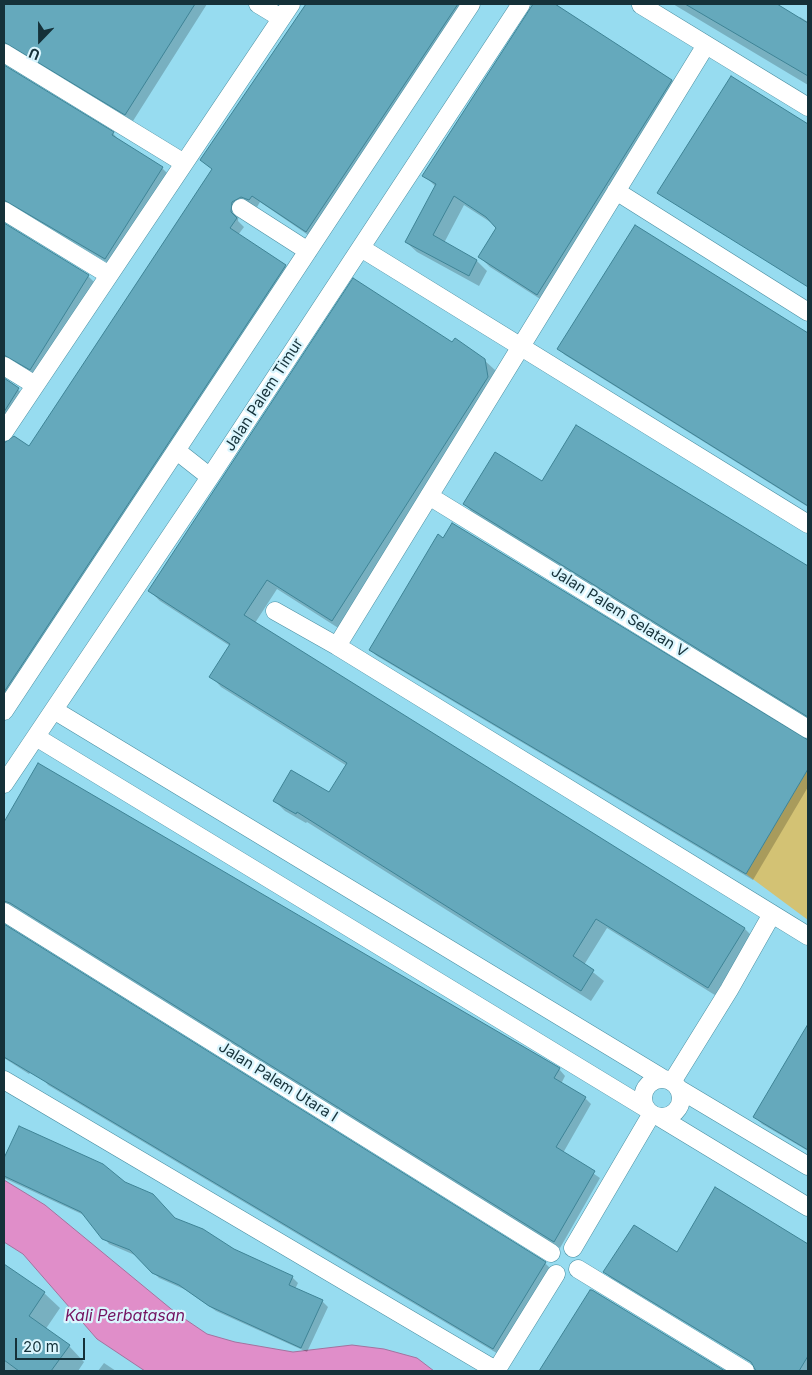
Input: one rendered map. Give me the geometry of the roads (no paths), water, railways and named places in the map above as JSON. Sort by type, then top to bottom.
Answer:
[{"type":"street","points":[[4,432],[286,11],[258,4]]},
{"type":"street","points":[[4,712],[471,4]]},
{"type":"street","name":"Jalan Palem Timur","points":[[4,784],[210,477],[521,4]]},
{"type":"street","points":[[641,5],[808,107]]},
{"type":"street","points":[[337,646],[706,45]]},
{"type":"street","points":[[4,53],[184,163]]},
{"type":"street","points":[[616,191],[808,312]]},
{"type":"street","points":[[241,208],[308,252]]},
{"type":"street","points":[[4,211],[109,275]]},
{"type":"street","points":[[361,248],[808,524]]},
{"type":"street","points":[[4,366],[35,385]]},
{"type":"street","points":[[177,451],[210,477]]},
{"type":"street","name":"Jalan Palem Selatan V","points":[[429,496],[808,729]]},
{"type":"street","points":[[275,611],[337,646],[808,936]]},
{"type":"street","points":[[54,710],[808,1166]]},
{"type":"street","points":[[36,737],[808,1207]]},
{"type":"street","name":"Jalan Palem Utara I","points":[[4,912],[552,1253]]},
{"type":"street","points":[[671,1083],[729,990],[772,914]]},
{"type":"street","points":[[4,1080],[496,1371],[556,1274]]},
{"type":"street","points":[[652,1081],[671,1083],[681,1099],[678,1109],[671,1116],[652,1113],[642,1097],[645,1087],[652,1081]]},
{"type":"street","points":[[573,1248],[652,1113]]},
{"type":"street","points":[[558,1247],[573,1248],[578,1254],[580,1262],[578,1270],[572,1275],[564,1277],[556,1274],[551,1268],[549,1260],[552,1253],[558,1247]]},
{"type":"street","points":[[578,1270],[745,1371]]},
{"type":"water","name":"Kali Perbatasan","points":[[4,1180],[45,1205],[176,1313],[207,1334],[235,1342],[293,1352],[352,1345],[384,1349],[417,1358],[434,1371],[145,1371],[97,1339],[23,1254],[4,1242]]}]
